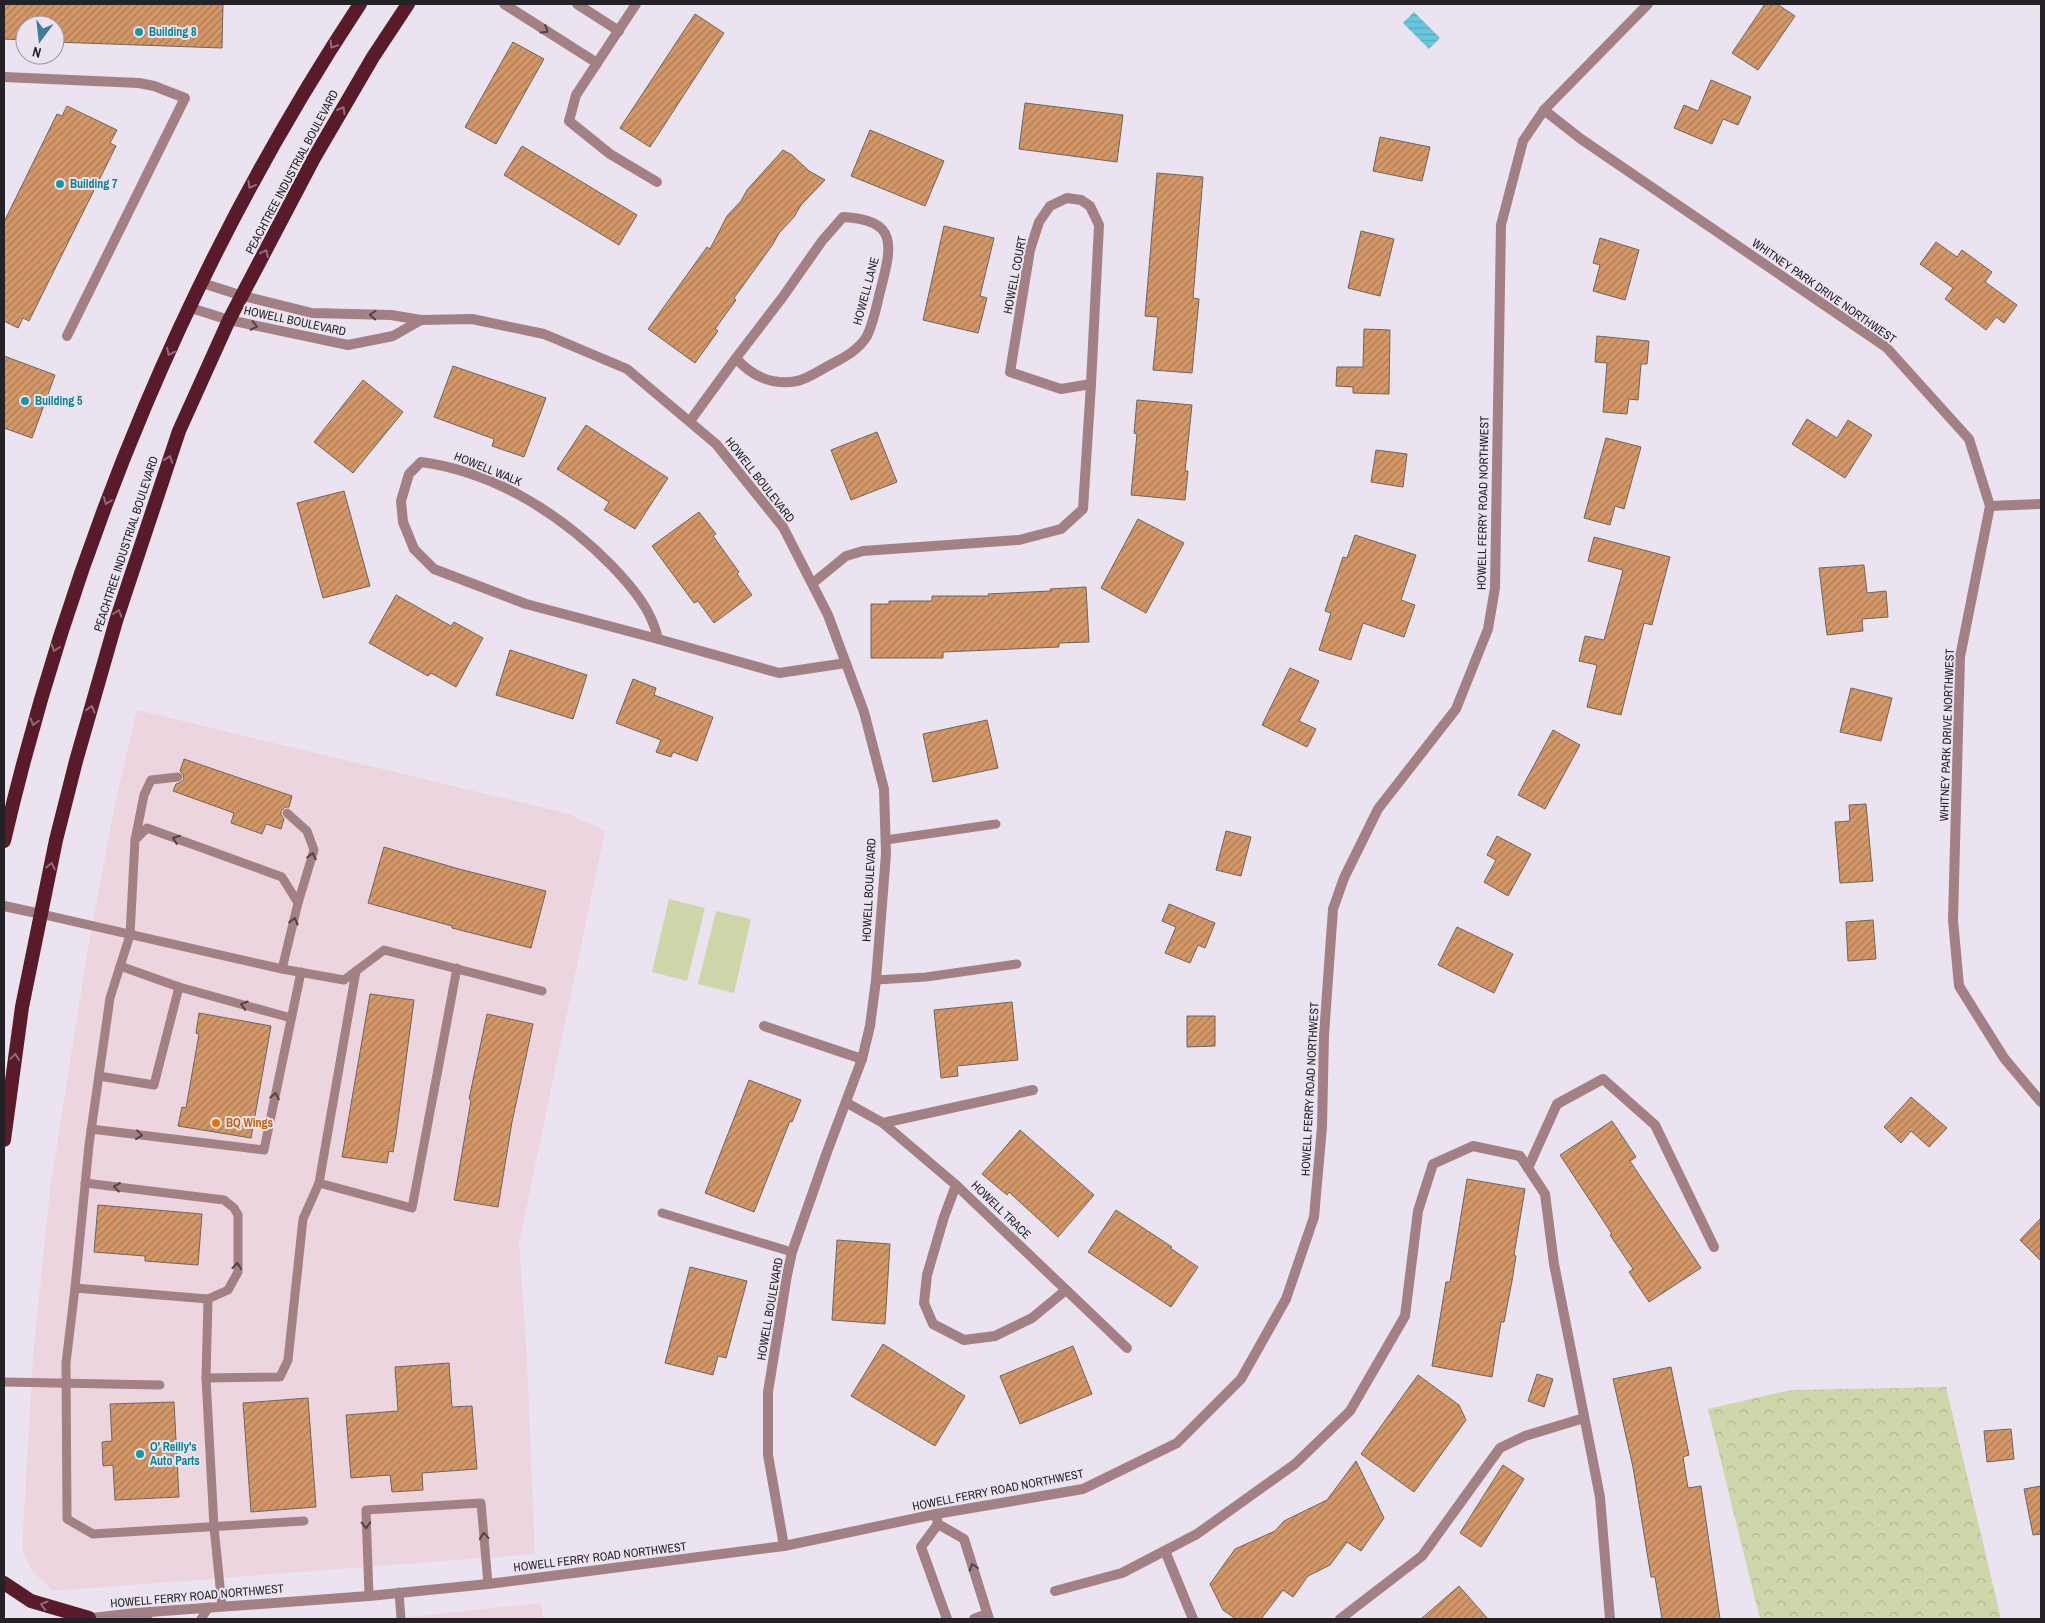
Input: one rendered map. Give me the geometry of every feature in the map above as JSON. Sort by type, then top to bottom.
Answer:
[{"type":"highway","name":"PEACHTREE INDUSTRIAL BOULEVARD","points":[[4,841],[47,675],[76,586],[104,506],[150,395],[250,186],[332,46],[360,4]]},
{"type":"highway","name":"PEACHTREE INDUSTRIAL BOULEVARD","points":[[4,1140],[22,1007],[56,840],[122,603],[179,431],[229,320],[314,158],[373,57],[408,4]]},
{"type":"highway","points":[[4,1582],[31,1602],[86,1619]]},
{"type":"street","points":[[504,4],[597,63]]},
{"type":"street","points":[[577,4],[618,31]]},
{"type":"street","points":[[636,4],[576,95],[569,121],[610,154],[657,182]]},
{"type":"street","name":"HOWELL FERRY ROAD NORTHWEST","points":[[86,1619],[136,1613],[369,1596],[488,1584],[784,1546],[937,1519],[1083,1488],[1177,1443],[1241,1379],[1286,1299],[1314,1218],[1322,1127],[1324,1035],[1333,909],[1344,878],[1378,808],[1456,709],[1488,629],[1495,588],[1501,225],[1524,141],[1544,110],[1648,4]]},
{"type":"street","points":[[4,77],[139,83],[154,86],[185,98],[67,336]]},
{"type":"street","name":"WHITNEY PARK DRIVE NORTHWEST","points":[[1544,110],[1581,139],[1886,347],[1969,439],[1990,506],[1960,657],[1953,920],[1958,986],[2004,1058],[2041,1102]]},
{"type":"street","name":"HOWELL COURT","points":[[813,583],[846,556],[863,551],[1019,540],[1061,529],[1083,509],[1091,384],[1099,225],[1090,206],[1081,200],[1067,198],[1050,206],[1039,222],[1030,250],[1010,372],[1062,389],[1091,384]]},
{"type":"street","name":"HOWELL LANE","points":[[690,420],[736,358],[782,298],[822,241],[843,217],[872,221],[884,231],[890,246],[874,314],[866,336],[851,354],[798,381],[782,382],[761,379],[743,366],[736,358]]},
{"type":"street","name":"HOWELL BOULEVARD","points":[[202,283],[243,296],[312,313],[391,315],[421,320],[472,319],[544,334],[627,369],[690,420],[716,444],[783,527],[828,615],[864,712],[884,789],[886,840],[876,980],[870,1026],[862,1059],[847,1103],[827,1152],[792,1252],[768,1392],[768,1455],[784,1546]]},
{"type":"street","name":"HOWELL BOULEVARD","points":[[191,308],[229,320],[348,345],[393,336],[421,320]]},
{"type":"street","name":"HOWELL WALK","points":[[658,640],[642,600],[596,550],[572,528],[506,488],[464,471],[421,462],[409,474],[401,501],[403,522],[414,549],[434,569],[526,604],[658,640],[779,672],[846,663]]},
{"type":"street","points":[[1990,506],[2041,504]]},
{"type":"street","points":[[4,906],[41,914]]},
{"type":"street","points":[[764,1026],[862,1059]]},
{"type":"street","points":[[1528,1168],[1557,1104],[1603,1079],[1655,1125],[1714,1247]]},
{"type":"street","points":[[883,1123],[1033,1090]]},
{"type":"street","name":"HOWELL TRACE","points":[[847,1103],[883,1123],[956,1185],[1127,1348]]},
{"type":"street","points":[[1055,1591],[1122,1573],[1197,1534],[1295,1464],[1350,1411],[1404,1316],[1418,1211],[1432,1164],[1473,1146],[1520,1156],[1545,1194],[1554,1264],[1600,1497],[1609,1619]]},
{"type":"street","points":[[956,1185],[944,1217],[927,1275],[924,1303],[934,1324],[964,1340],[995,1336],[1032,1318],[1066,1290]]},
{"type":"street","points":[[1340,1619],[1422,1556],[1500,1448],[1525,1436],[1584,1418]]},
{"type":"street","points":[[948,1619],[921,1547],[937,1519],[964,1538],[988,1616],[974,1619]]},
{"type":"street","points":[[1165,1551],[1193,1619]]},
{"type":"lane","points":[[178,777],[151,780],[144,795],[135,840],[130,935],[110,998],[91,1129],[66,1363],[67,1519],[93,1534],[304,1521]]},
{"type":"lane","points":[[282,969],[298,903],[314,850],[306,831],[287,813]]},
{"type":"lane","points":[[886,840],[996,824]]},
{"type":"lane","points":[[135,840],[147,828],[282,877],[298,903]]},
{"type":"lane","points":[[41,914],[282,969],[344,980],[384,950],[542,990]]},
{"type":"lane","points":[[876,980],[926,977],[1017,964]]},
{"type":"lane","points":[[120,966],[179,987],[291,1018]]},
{"type":"lane","points":[[319,1183],[412,1208],[457,968]]},
{"type":"lane","points":[[206,1378],[280,1376],[288,1360],[304,1219],[319,1183],[356,971]]},
{"type":"lane","points":[[91,1129],[264,1150],[301,972]]},
{"type":"lane","points":[[99,1076],[154,1085],[179,987]]},
{"type":"lane","points":[[74,1288],[208,1299],[228,1290],[238,1272],[238,1215],[234,1208],[224,1200],[85,1183]]},
{"type":"lane","points":[[662,1213],[792,1252]]},
{"type":"lane","points":[[208,1299],[206,1378],[214,1526],[222,1606]]},
{"type":"lane","points":[[4,1382],[160,1385]]},
{"type":"lane","points":[[369,1596],[366,1510],[481,1503],[488,1584]]},
{"type":"lane","points":[[398,1592],[400,1619]]},
{"type":"lane","points":[[201,1619],[209,1607]]},
{"type":"lane","points":[[136,1613],[148,1619]]},
{"type":"shaded area","points":[[137,710],[569,814],[605,831],[519,1243],[527,1359],[535,1554],[53,1591],[32,1571],[22,1549],[33,1357],[50,1189],[87,954],[114,808]]},
{"type":"shaded area","points":[[541,1603],[543,1619],[388,1619]]},
{"type":"green space","points":[[669,899],[705,908],[687,981],[652,972]]},
{"type":"green space","points":[[716,911],[751,919],[734,993],[698,984]]},
{"type":"green space","points":[[1946,1387],[2001,1619],[1760,1619],[1708,1409],[1791,1390]]},
{"type":"water","points":[[1414,12],[1440,38],[1429,49],[1403,23]]},
{"type":"building","name":"Building 8","points":[[4,4],[223,4],[222,48],[65,42],[65,15],[15,15],[15,40],[4,39]]},
{"type":"building","points":[[1765,4],[1777,4],[1795,16],[1758,70],[1732,53]]},
{"type":"building","points":[[695,14],[724,33],[650,147],[620,128]]},
{"type":"building","points":[[513,42],[544,59],[496,144],[465,127]]},
{"type":"building","points":[[1711,80],[1751,97],[1738,125],[1723,119],[1712,144],[1674,128],[1684,105],[1698,111]]},
{"type":"building","points":[[1025,103],[1123,115],[1117,162],[1019,149]]},
{"type":"building","name":"Building 7","points":[[67,106],[117,130],[110,143],[116,146],[29,321],[23,318],[18,328],[4,321],[4,222],[57,114],[62,116]]},
{"type":"building","points":[[870,130],[944,161],[925,206],[851,176]]},
{"type":"building","points":[[1380,137],[1430,147],[1422,181],[1373,171]]},
{"type":"building","points":[[522,146],[637,215],[619,245],[504,175]]},
{"type":"building","points":[[783,150],[792,155],[809,171],[825,180],[801,205],[794,217],[779,233],[734,298],[736,300],[715,329],[718,331],[695,363],[648,329],[707,247],[710,249],[727,216],[741,201],[747,190]]},
{"type":"building","points":[[1157,173],[1203,177],[1193,298],[1199,299],[1192,373],[1153,370],[1158,317],[1145,316]]},
{"type":"building","points":[[944,226],[994,238],[980,296],[987,298],[978,333],[923,320]]},
{"type":"building","points":[[1361,231],[1394,239],[1380,296],[1348,288]]},
{"type":"building","points":[[1600,238],[1639,250],[1625,300],[1593,291],[1600,265],[1593,263]]},
{"type":"building","points":[[1936,242],[1957,257],[1962,250],[1992,272],[1985,282],[2017,305],[2004,323],[1996,317],[1986,330],[1945,299],[1953,288],[1920,264]]},
{"type":"building","points":[[1364,329],[1390,330],[1389,394],[1353,393],[1353,387],[1336,386],[1337,367],[1363,367]]},
{"type":"building","points":[[1597,336],[1649,341],[1647,364],[1641,364],[1638,400],[1629,399],[1627,414],[1603,412],[1607,363],[1595,362]]},
{"type":"building","name":"Building 5","points":[[4,356],[55,375],[32,438],[4,428]]},
{"type":"building","points":[[453,366],[546,398],[524,457],[492,446],[494,439],[434,417]]},
{"type":"building","points":[[363,380],[403,412],[353,473],[314,442]]},
{"type":"building","points":[[1137,400],[1192,405],[1185,471],[1188,471],[1185,500],[1131,495],[1137,434],[1134,433]]},
{"type":"building","points":[[1807,419],[1837,438],[1848,420],[1872,435],[1845,478],[1792,444]]},
{"type":"building","points":[[586,425],[668,478],[635,529],[604,510],[609,502],[557,469]]},
{"type":"building","points":[[877,432],[897,482],[851,500],[831,450]]},
{"type":"building","points":[[1606,438],[1641,447],[1624,509],[1615,506],[1610,525],[1584,518]]},
{"type":"building","points":[[1376,450],[1407,454],[1403,487],[1371,482]]},
{"type":"building","points":[[344,491],[370,586],[323,598],[297,503]]},
{"type":"building","points":[[699,512],[716,534],[713,536],[739,572],[737,574],[752,595],[714,623],[698,601],[694,603],[652,546]]},
{"type":"building","points":[[1138,519],[1184,543],[1146,613],[1101,588]]},
{"type":"building","points":[[1355,535],[1416,555],[1401,600],[1415,605],[1404,637],[1363,623],[1351,660],[1319,650],[1331,613],[1325,611],[1343,557],[1347,558]]},
{"type":"building","points":[[1594,537],[1670,557],[1652,625],[1644,623],[1621,715],[1587,707],[1597,665],[1579,661],[1585,636],[1604,640],[1623,570],[1588,561]]},
{"type":"building","points":[[1864,565],[1867,593],[1886,591],[1888,617],[1862,619],[1863,631],[1827,635],[1819,568]]},
{"type":"building","points":[[1086,587],[1089,642],[1059,643],[1059,647],[943,652],[943,658],[871,658],[871,604],[889,604],[889,601],[932,601],[932,596],[989,596],[988,594]]},
{"type":"building","points":[[396,595],[451,626],[454,622],[483,638],[456,687],[431,673],[428,676],[369,643]]},
{"type":"building","points":[[510,650],[587,675],[573,719],[496,695]]},
{"type":"building","points":[[1290,668],[1319,681],[1299,721],[1316,729],[1307,747],[1262,725]]},
{"type":"building","points":[[633,679],[656,688],[654,695],[713,717],[697,761],[673,752],[671,757],[656,752],[661,740],[616,723]]},
{"type":"building","points":[[1851,688],[1892,698],[1881,741],[1840,732]]},
{"type":"building","points":[[987,720],[998,768],[933,782],[923,734]]},
{"type":"building","points":[[1553,730],[1580,745],[1545,809],[1518,795]]},
{"type":"building","points":[[184,759],[292,796],[289,807],[285,807],[281,811],[284,819],[281,829],[266,824],[262,834],[231,823],[234,813],[173,791],[176,784],[184,779],[180,771]]},
{"type":"building","points":[[1866,804],[1873,881],[1840,883],[1835,822],[1850,821],[1849,805]]},
{"type":"building","points":[[1226,831],[1251,837],[1241,876],[1216,870]]},
{"type":"building","points":[[1497,836],[1531,854],[1508,896],[1484,882],[1496,860],[1487,855]]},
{"type":"building","points":[[384,847],[459,869],[546,891],[531,948],[452,928],[452,926],[368,903]]},
{"type":"building","points":[[1169,904],[1215,923],[1205,948],[1198,945],[1190,963],[1165,953],[1176,927],[1162,921]]},
{"type":"building","points":[[1873,920],[1876,959],[1848,961],[1846,922]]},
{"type":"building","points":[[1457,927],[1513,954],[1494,993],[1438,965]]},
{"type":"building","points":[[370,994],[414,1000],[396,1135],[393,1152],[389,1151],[387,1163],[342,1157]]},
{"type":"building","points":[[1012,1002],[1018,1060],[957,1066],[958,1076],[941,1078],[934,1010]]},
{"type":"building","points":[[199,1013],[271,1026],[251,1138],[178,1126],[182,1107],[186,1108],[199,1034],[196,1033]]},
{"type":"building","points":[[487,1014],[533,1024],[512,1122],[498,1207],[454,1200],[471,1100],[469,1099]]},
{"type":"building","points":[[1187,1016],[1215,1016],[1215,1046],[1187,1047]]},
{"type":"building","points":[[749,1080],[801,1100],[792,1122],[790,1121],[754,1212],[705,1193]]},
{"type":"building","points":[[1911,1097],[1947,1128],[1929,1147],[1911,1131],[1901,1143],[1884,1127]]},
{"type":"building","points":[[1612,1121],[1636,1157],[1630,1161],[1701,1268],[1649,1302],[1629,1272],[1633,1269],[1610,1235],[1612,1234],[1560,1155]]},
{"type":"building","points":[[1020,1130],[1094,1195],[1058,1237],[1009,1192],[1007,1195],[982,1174]]},
{"type":"building","points":[[1467,1179],[1525,1189],[1514,1255],[1516,1256],[1512,1281],[1504,1322],[1501,1322],[1492,1377],[1432,1366],[1446,1282],[1450,1282]]},
{"type":"building","points":[[98,1205],[202,1214],[198,1265],[145,1261],[145,1256],[94,1252]]},
{"type":"building","points":[[1116,1210],[1172,1247],[1170,1248],[1198,1267],[1171,1307],[1088,1252]]},
{"type":"building","points":[[2041,1218],[2041,1261],[2020,1240]]},
{"type":"building","points":[[837,1240],[890,1244],[885,1324],[832,1320]]},
{"type":"building","points":[[690,1267],[747,1281],[726,1358],[718,1356],[713,1375],[665,1363]]},
{"type":"building","points":[[883,1344],[965,1396],[935,1446],[851,1396]]},
{"type":"building","points":[[1073,1346],[1092,1394],[1020,1424],[1000,1376]]},
{"type":"building","points":[[449,1363],[452,1407],[472,1406],[477,1469],[422,1473],[423,1490],[392,1492],[390,1475],[351,1478],[346,1415],[398,1411],[395,1367]]},
{"type":"building","points":[[1671,1367],[1689,1455],[1683,1457],[1688,1488],[1701,1486],[1720,1619],[1662,1619],[1655,1577],[1651,1577],[1633,1467],[1613,1379]]},
{"type":"building","points":[[1537,1374],[1553,1379],[1544,1407],[1528,1401]]},
{"type":"building","points":[[1418,1375],[1459,1405],[1466,1420],[1414,1492],[1361,1454]]},
{"type":"building","points":[[308,1398],[316,1507],[251,1512],[243,1403]]},
{"type":"building","name":"O' Reilly's Auto Parts","points":[[174,1402],[179,1497],[115,1500],[113,1465],[103,1466],[102,1442],[112,1441],[110,1404]]},
{"type":"building","points":[[2011,1429],[2014,1459],[1987,1462],[1984,1431]]},
{"type":"building","points":[[1356,1461],[1384,1518],[1361,1551],[1347,1542],[1330,1565],[1308,1576],[1293,1597],[1283,1590],[1261,1619],[1236,1619],[1223,1610],[1210,1584],[1235,1549],[1275,1531],[1284,1521],[1327,1500]]},
{"type":"building","points":[[1503,1465],[1524,1479],[1481,1547],[1460,1533]]},
{"type":"building","points":[[2041,1486],[2041,1534],[2033,1535],[2024,1489]]},
{"type":"building","points":[[1459,1586],[1488,1619],[1421,1619]]},
{"type":"place","name":"Building 8","points":[[139,32]]},
{"type":"place","name":"Building 7","points":[[60,184]]},
{"type":"place","name":"Building 5","points":[[25,401]]},
{"type":"place","name":"BQ Wings","points":[[216,1123]]},
{"type":"place","name":"O' Reilly's Auto Parts","points":[[140,1454]]}]
